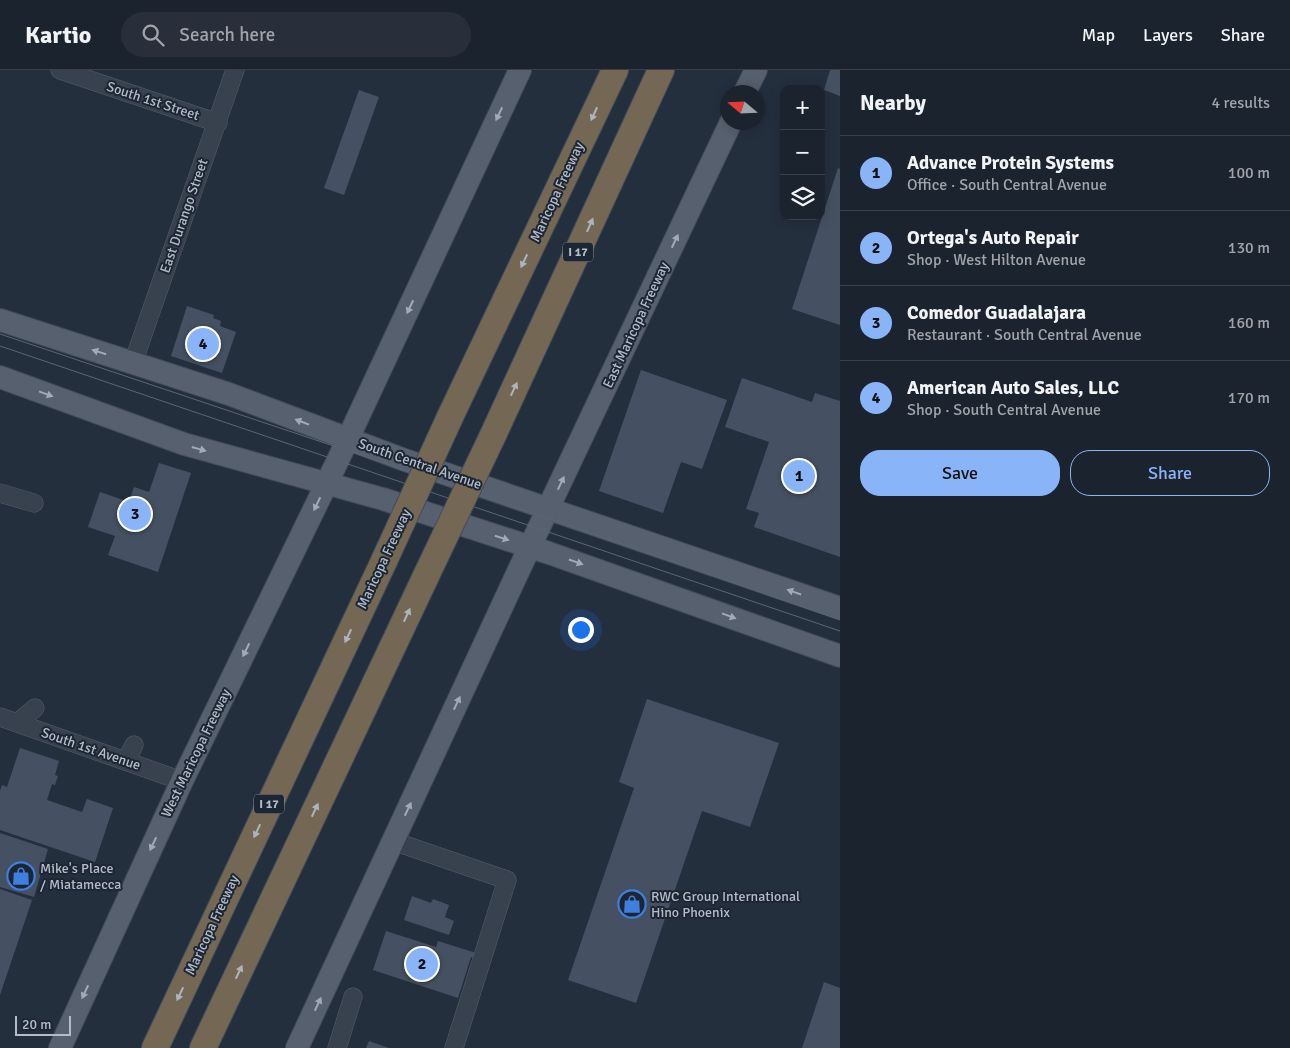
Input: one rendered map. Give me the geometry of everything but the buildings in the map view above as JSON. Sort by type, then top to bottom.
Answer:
[{"type":"highway","name":"Maricopa Freeway","points":[[155,1048],[450,417],[615,70]]},
{"type":"highway","name":"I 17","points":[[203,1048],[494,433],[661,70]]},
{"type":"main road","points":[[348,439],[520,70]]},
{"type":"main road","points":[[748,85],[756,70]]},
{"type":"main road","name":"East Maricopa Freeway","points":[[544,517],[727,130]]},
{"type":"main road","name":"South Central Avenue","points":[[0,320],[229,394],[544,517],[840,608]]},
{"type":"main road","points":[[0,377],[184,444],[327,483],[530,547],[840,656]]},
{"type":"main road","name":"West Maricopa Freeway","points":[[60,1048],[182,781],[348,439]]},
{"type":"main road","points":[[297,1048],[544,517]]},
{"type":"street","name":"South 1st Street","points":[[60,70],[218,123]]},
{"type":"street","name":"East Durango Street","points":[[134,363],[235,70]]},
{"type":"street","points":[[0,493],[34,503]]},
{"type":"street","points":[[17,723],[35,708]]},
{"type":"street","name":"South 1st Avenue","points":[[0,717],[182,781]]},
{"type":"street","points":[[126,761],[134,745]]},
{"type":"street","points":[[393,841],[507,880],[454,1048]]},
{"type":"street","points":[[336,1048],[353,997]]},
{"type":"tram line","points":[[0,334],[545,517],[840,620]]},
{"type":"tram line","points":[[0,346],[840,631]]},
{"type":"place","name":"American Auto Sales, LLC","points":[[203,344]]},
{"type":"place","name":"Advance Protein Systems","points":[[799,476]]},
{"type":"place","name":"Comedor Guadalajara","points":[[135,514]]},
{"type":"place","name":"Mike's Place / Miatamecca","points":[[21,876]]},
{"type":"place","name":"RWC Group International Hino Phoenix","points":[[632,904]]},
{"type":"place","name":"Ortega's Auto Repair","points":[[422,964]]}]
